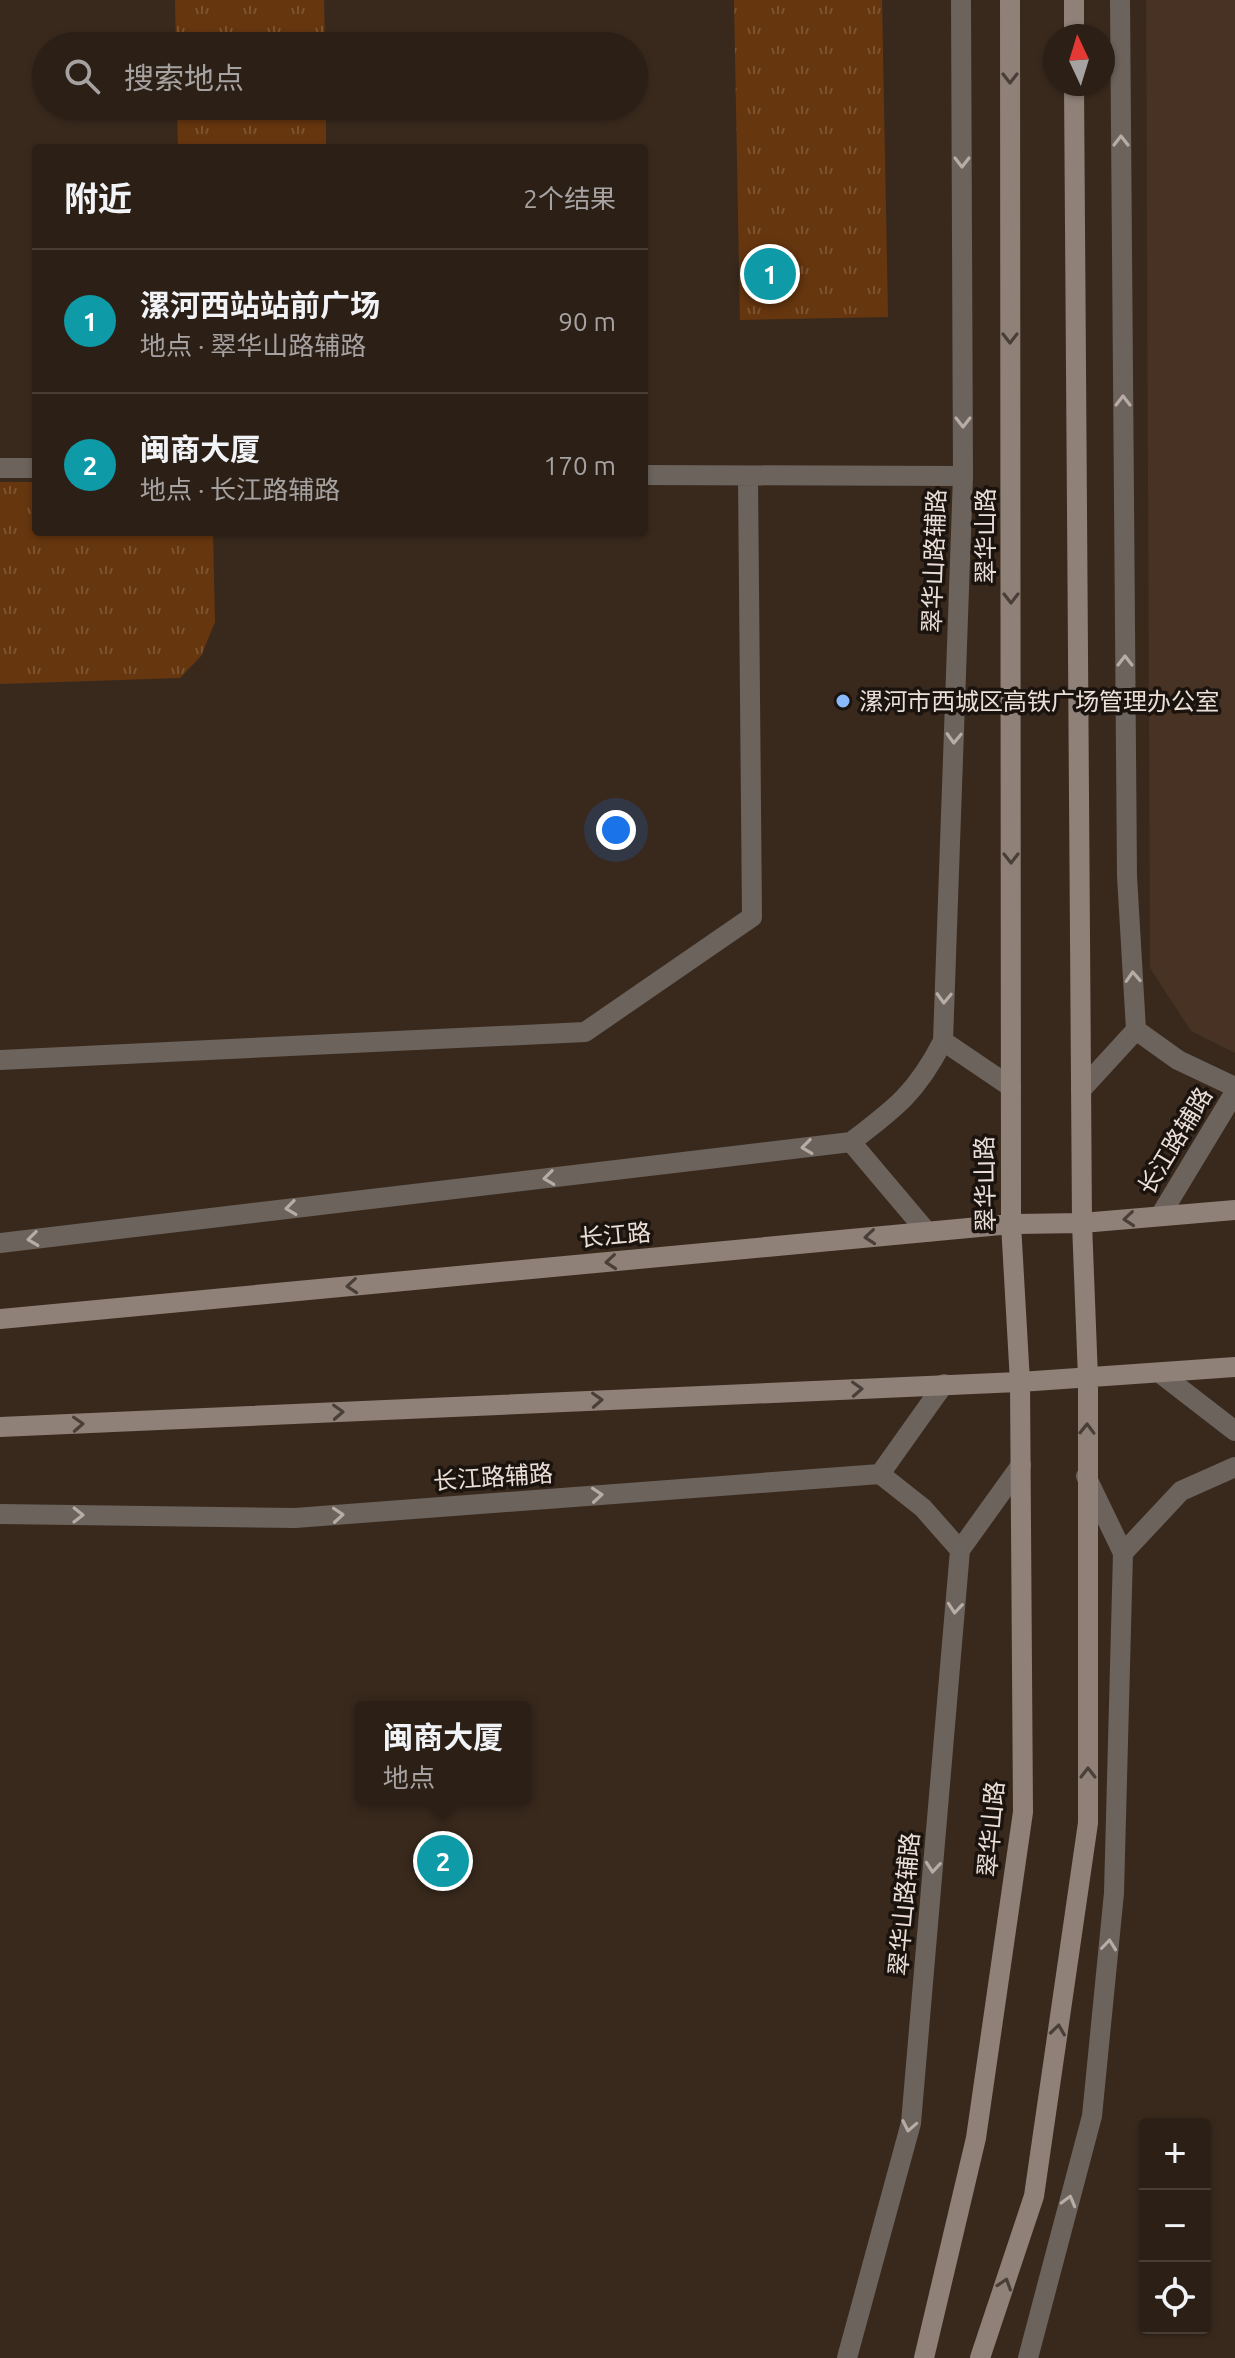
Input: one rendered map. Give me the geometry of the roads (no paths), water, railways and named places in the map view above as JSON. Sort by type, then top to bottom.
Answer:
[{"type":"main road","name":"翠华山路","points":[[924,2358],[976,2138],[1023,1812],[1020,1382],[1011,1224],[1010,0]]},
{"type":"main road","points":[[1074,0],[1074,24]]},
{"type":"main road","points":[[980,2358],[1034,2196],[1088,1823],[1088,1378],[1082,1223],[1074,96]]},
{"type":"main road","name":"长江路","points":[[0,1319],[1011,1224],[1082,1223],[1235,1210]]},
{"type":"main road","points":[[0,1427],[1020,1382],[1235,1367]]},
{"type":"street","name":"翠华山路辅路","points":[[943,1041],[963,476],[961,0]]},
{"type":"street","points":[[1081,1090],[1136,1030],[1127,876],[1120,0]]},
{"type":"street","points":[[0,468],[32,468]]},
{"type":"street","points":[[648,475],[963,476]]},
{"type":"street","points":[[0,1060],[585,1032],[752,917],[748,477]]},
{"type":"street","points":[[1136,1030],[1178,1060],[1235,1090]]},
{"type":"street","points":[[0,1243],[851,1142],[899,1105],[926,1074],[943,1041],[1011,1087]]},
{"type":"street","name":"长江路辅路","points":[[1160,1216],[1235,1090]]},
{"type":"street","points":[[851,1142],[927,1232]]},
{"type":"street","points":[[1160,1373],[1235,1431]]},
{"type":"street","points":[[944,1384],[880,1474],[923,1508],[960,1550],[1021,1465]]},
{"type":"street","points":[[1123,1553],[1181,1491],[1235,1467]]},
{"type":"street","name":"长江路辅路","points":[[0,1514],[295,1518],[880,1474]]},
{"type":"street","points":[[1028,2358],[1092,2116],[1114,1893],[1123,1553],[1086,1475]]},
{"type":"street","name":"翠华山路辅路","points":[[847,2358],[911,2123],[960,1550]]},
{"type":"place","name":"漯河西站站前广场","points":[[770,274]]},
{"type":"place","name":"漯河市西城区高铁广场管理办公室","points":[[843,701]]},
{"type":"place","name":"闽商大厦","points":[[443,1861]]}]
